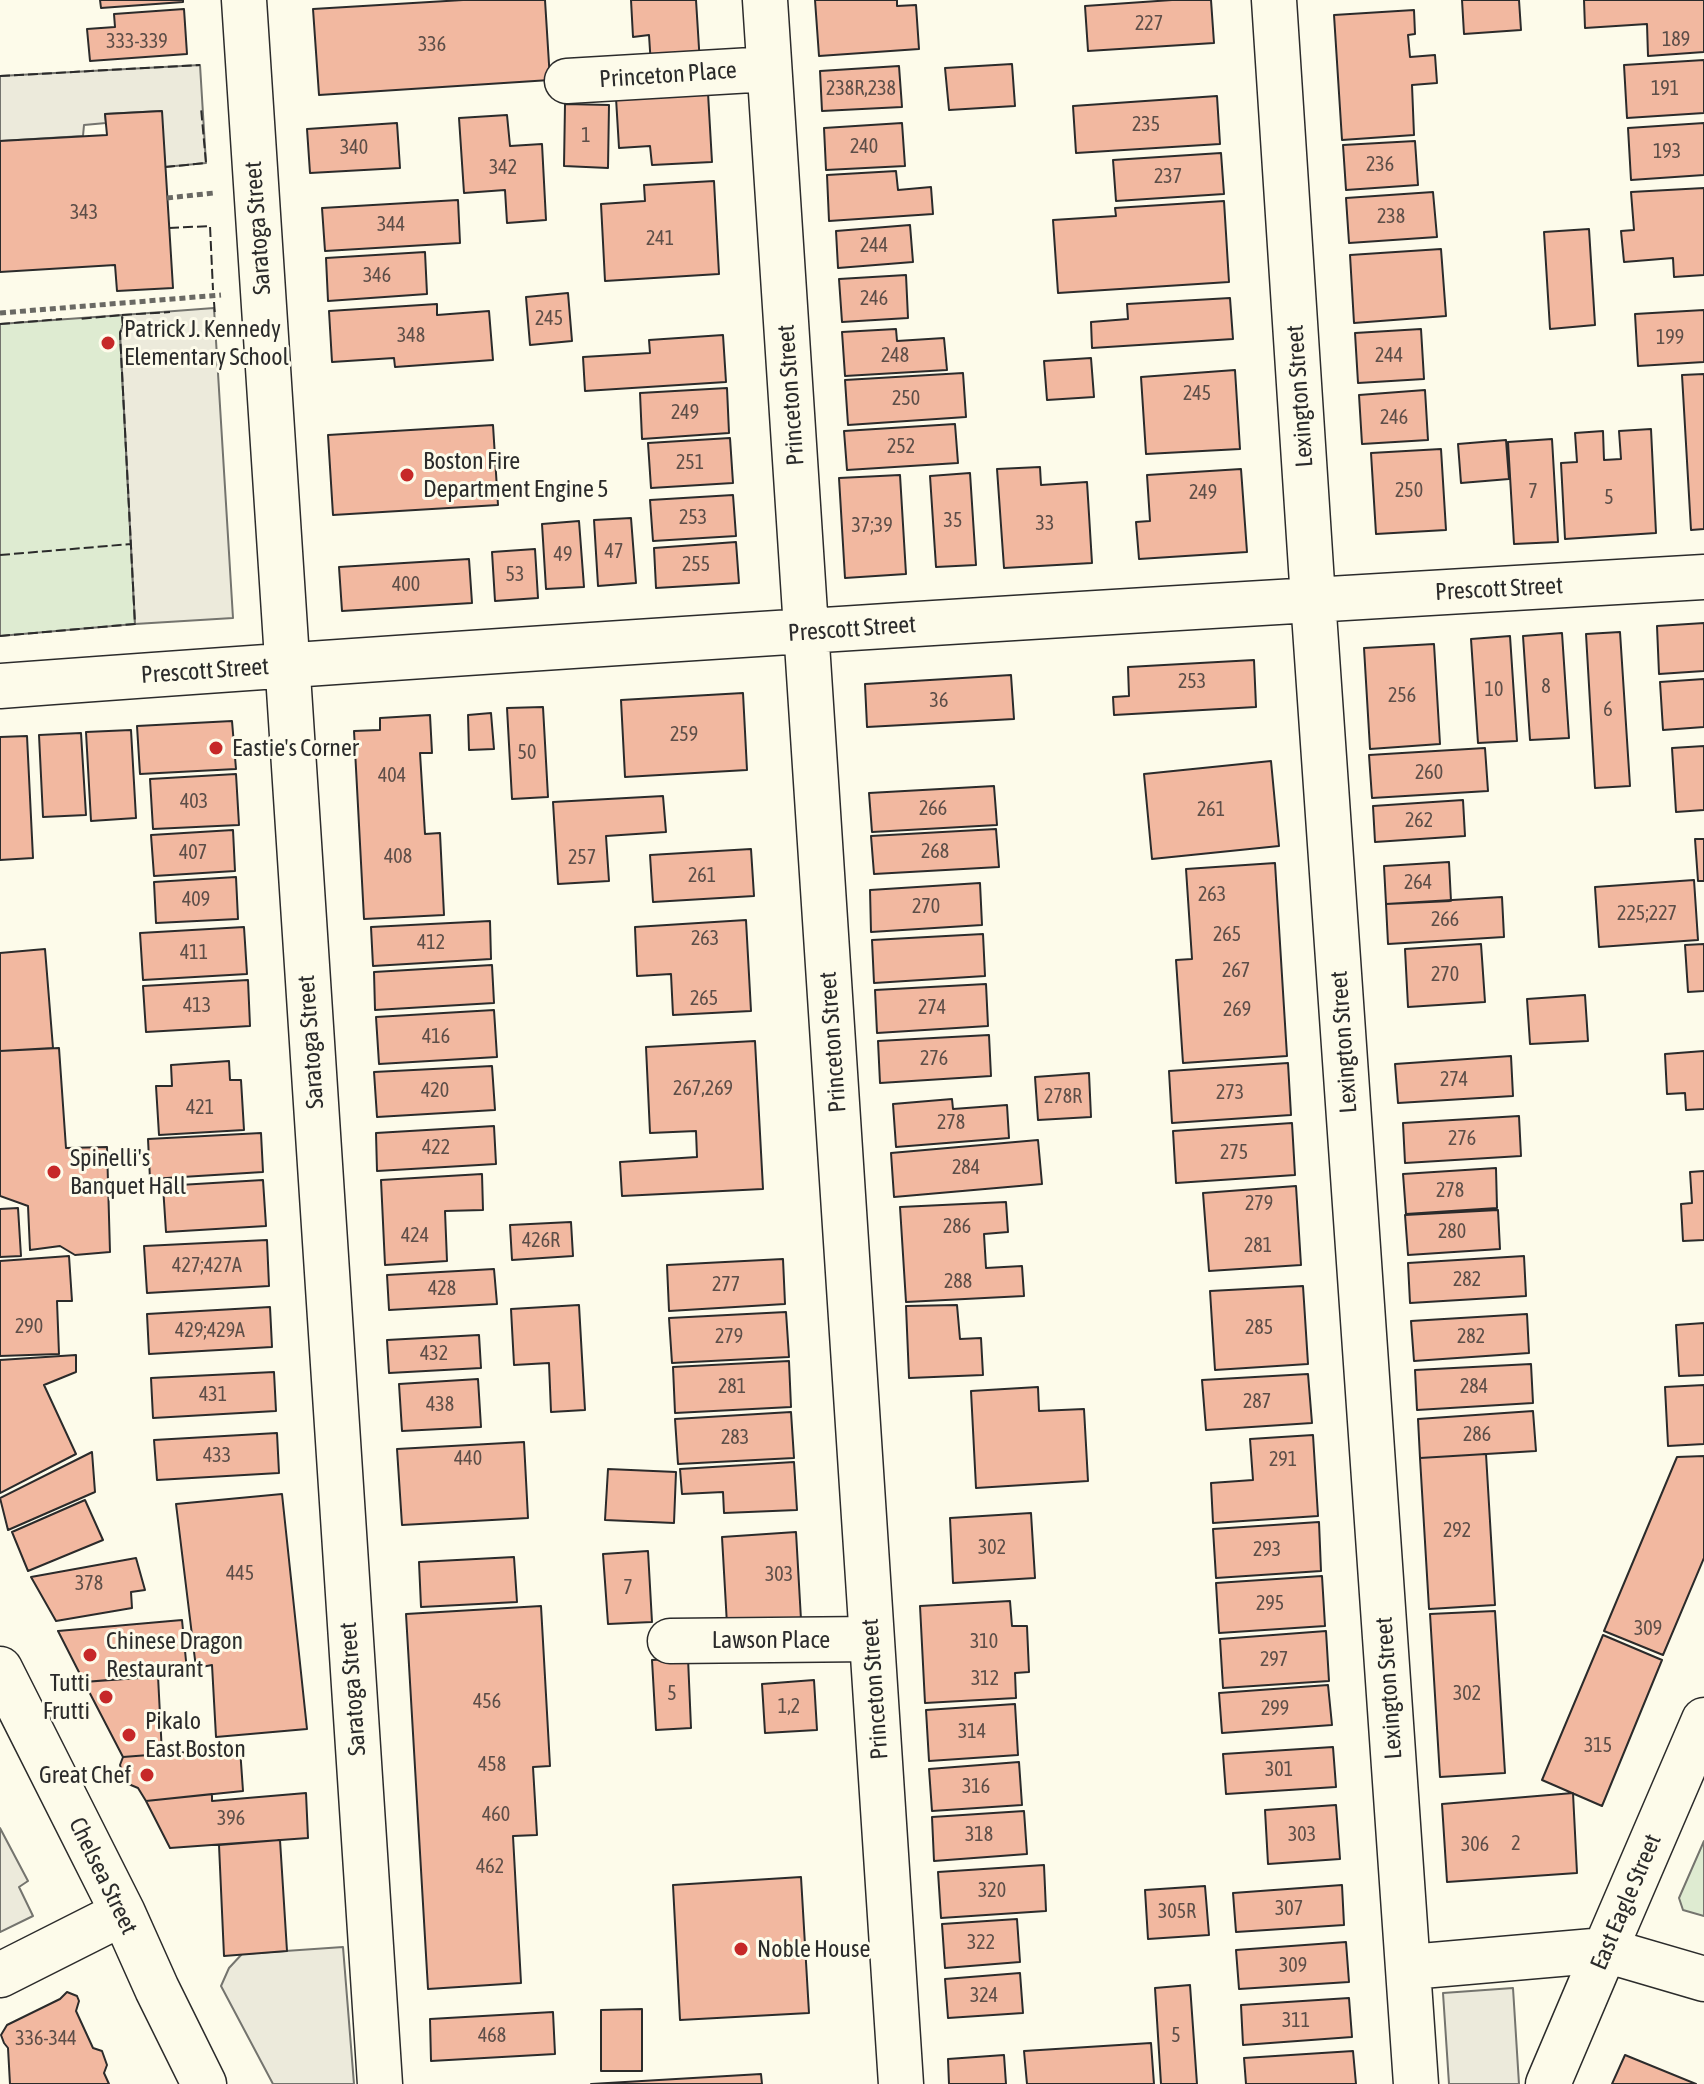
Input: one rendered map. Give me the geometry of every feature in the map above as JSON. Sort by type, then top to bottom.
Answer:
[{"type":"street","name":"Saratoga Street","points":[[244,0],[380,2084]]},
{"type":"street","name":"Princeton Street","points":[[765,0],[901,2084]]},
{"type":"street","name":"Lexington Street","points":[[1274,0],[1416,2084]]},
{"type":"street","name":"Princeton Place","points":[[567,81],[769,69]]},
{"type":"street","name":"Prescott Street","points":[[0,686],[1313,599],[1704,577]]},
{"type":"street","name":"Lawson Place","points":[[670,1641],[872,1639]]},
{"type":"street","name":"Chelsea Street","points":[[0,1669],[123,1913],[204,2084]]},
{"type":"street","name":"East Eagle Street","points":[[1548,2084],[1704,1720]]},
{"type":"street","points":[[0,1975],[123,1913]]},
{"type":"street","points":[[1410,1967],[1605,1950],[1704,1979]]},
{"type":"path","points":[[167,198],[219,192]]},
{"type":"path","points":[[0,313],[226,295]]},
{"type":"green space","points":[[122,315],[120,333],[135,624],[0,636],[0,324]]},
{"type":"green space","points":[[1704,1841],[1704,1916],[1683,1910],[1679,1898]]},
{"type":"shaded area","points":[[200,65],[206,163],[165,167],[161,111],[105,114],[106,123],[84,125],[83,136],[0,141],[0,76]]},
{"type":"shaded area","points":[[214,308],[233,618],[135,624],[120,333],[122,315]]},
{"type":"shaded area","points":[[0,1828],[28,1881],[19,1887],[33,1916],[0,1932]]},
{"type":"shaded area","points":[[343,1947],[354,2084],[273,2084],[221,1986],[229,1968],[242,1954]]},
{"type":"shaded area","points":[[1513,1988],[1519,2084],[1449,2084],[1443,1993]]},
{"type":"building","points":[[100,0],[183,0],[183,2],[101,8]]},
{"type":"building","points":[[463,0],[545,0],[550,80],[319,95],[313,9]]},
{"type":"building","points":[[631,0],[696,0],[700,64],[651,66],[649,35],[633,37]]},
{"type":"building","points":[[815,0],[897,0],[897,6],[916,5],[919,49],[819,56]]},
{"type":"building","points":[[1211,0],[1214,43],[1088,51],[1085,6]]},
{"type":"building","points":[[1462,0],[1519,0],[1521,30],[1464,34]]},
{"type":"building","points":[[1584,0],[1704,0],[1704,52],[1648,56],[1647,24],[1585,28]]},
{"type":"building","points":[[184,9],[187,54],[90,61],[87,29],[115,27],[114,14]]},
{"type":"building","points":[[1414,10],[1415,34],[1408,35],[1410,57],[1435,55],[1437,83],[1412,85],[1414,135],[1342,140],[1334,15]]},
{"type":"building","points":[[1704,60],[1704,113],[1627,118],[1624,65]]},
{"type":"building","points":[[1012,64],[1015,106],[949,110],[945,68]]},
{"type":"building","points":[[899,66],[902,107],[822,111],[820,71]]},
{"type":"building","points":[[708,93],[712,162],[652,165],[650,146],[619,148],[616,98]]},
{"type":"building","points":[[1217,96],[1220,144],[1076,153],[1073,106]]},
{"type":"building","points":[[565,104],[609,105],[608,168],[564,166]]},
{"type":"building","points":[[162,111],[173,288],[117,291],[115,265],[0,272],[0,141],[107,135],[105,114]]},
{"type":"building","points":[[507,115],[510,146],[542,144],[546,220],[507,223],[505,190],[464,193],[459,118]]},
{"type":"building","points":[[397,123],[400,168],[310,173],[307,129]]},
{"type":"building","points":[[902,123],[905,166],[826,170],[824,128]]},
{"type":"building","points":[[1704,123],[1704,175],[1631,180],[1628,128]]},
{"type":"building","points":[[1415,141],[1418,185],[1346,190],[1343,145]]},
{"type":"building","points":[[1221,153],[1224,194],[1116,201],[1113,160]]},
{"type":"building","points":[[896,171],[898,190],[931,187],[933,214],[829,221],[827,175]]},
{"type":"building","points":[[714,181],[719,274],[605,281],[601,204],[645,201],[644,185]]},
{"type":"building","points":[[1704,188],[1704,275],[1674,277],[1673,258],[1624,262],[1621,231],[1634,230],[1631,192]]},
{"type":"building","points":[[1433,192],[1437,237],[1349,243],[1346,198]]},
{"type":"building","points":[[458,200],[460,243],[325,251],[322,208]]},
{"type":"building","points":[[1224,201],[1229,282],[1058,293],[1053,220],[1116,216],[1115,208]]},
{"type":"building","points":[[910,225],[913,262],[838,268],[836,231]]},
{"type":"building","points":[[1589,229],[1595,325],[1550,329],[1544,232]]},
{"type":"building","points":[[1441,249],[1446,316],[1354,323],[1350,255]]},
{"type":"building","points":[[425,252],[427,294],[328,301],[326,258]]},
{"type":"building","points":[[906,275],[908,318],[842,322],[839,279]]},
{"type":"building","points":[[568,293],[572,341],[530,345],[526,297]]},
{"type":"building","points":[[1230,298],[1233,339],[1092,348],[1091,322],[1128,319],[1127,304]]},
{"type":"building","points":[[437,304],[437,315],[489,311],[493,360],[395,367],[394,358],[332,362],[329,311]]},
{"type":"building","points":[[1704,310],[1704,362],[1638,366],[1635,314]]},
{"type":"building","points":[[896,329],[897,341],[944,338],[947,370],[845,376],[842,332]]},
{"type":"building","points":[[1421,329],[1424,379],[1358,383],[1355,333]]},
{"type":"building","points":[[723,335],[726,382],[585,391],[583,357],[650,353],[649,340]]},
{"type":"building","points":[[1091,358],[1094,397],[1047,400],[1044,361]]},
{"type":"building","points":[[1235,370],[1240,449],[1146,454],[1141,377]]},
{"type":"building","points":[[963,373],[966,417],[848,425],[845,380]]},
{"type":"building","points":[[1704,374],[1704,529],[1691,530],[1682,375]]},
{"type":"building","points":[[727,388],[729,433],[642,439],[640,393]]},
{"type":"building","points":[[1425,390],[1428,440],[1362,444],[1359,395]]},
{"type":"building","points":[[955,424],[958,463],[847,470],[844,431]]},
{"type":"building","name":"Boston Fire Department Engine 5","points":[[493,425],[498,505],[333,515],[328,435]]},
{"type":"building","points":[[1651,429],[1656,533],[1565,539],[1561,463],[1577,462],[1575,433],[1603,431],[1604,460],[1621,459],[1619,431]]},
{"type":"building","points":[[730,438],[733,483],[651,488],[648,443]]},
{"type":"building","points":[[1552,439],[1558,542],[1514,544],[1508,442]]},
{"type":"building","points":[[1506,440],[1509,479],[1461,483],[1458,444]]},
{"type":"building","points":[[1441,449],[1446,530],[1376,534],[1371,453]]},
{"type":"building","points":[[1040,467],[1041,485],[1087,482],[1092,563],[1004,568],[997,469]]},
{"type":"building","points":[[1241,469],[1247,552],[1139,559],[1136,522],[1150,521],[1147,475]]},
{"type":"building","points":[[970,473],[976,565],[936,567],[930,476]]},
{"type":"building","points":[[900,475],[906,574],[845,578],[839,478]]},
{"type":"building","points":[[733,495],[736,536],[653,541],[650,500]]},
{"type":"building","points":[[631,518],[636,583],[598,586],[594,520]]},
{"type":"building","points":[[579,521],[584,587],[546,589],[542,524]]},
{"type":"building","points":[[736,542],[739,583],[656,588],[654,548]]},
{"type":"building","points":[[535,549],[538,598],[495,601],[492,552]]},
{"type":"building","points":[[469,559],[472,603],[342,611],[339,567]]},
{"type":"building","points":[[1704,623],[1704,671],[1659,674],[1657,626]]},
{"type":"building","points":[[1620,632],[1630,786],[1595,788],[1586,634]]},
{"type":"building","points":[[1562,633],[1569,738],[1530,740],[1523,636]]},
{"type":"building","points":[[1510,636],[1517,741],[1478,743],[1471,639]]},
{"type":"building","points":[[1434,644],[1440,744],[1370,749],[1364,648]]},
{"type":"building","points":[[1254,660],[1256,707],[1114,715],[1113,697],[1129,696],[1128,667]]},
{"type":"building","points":[[1011,675],[1014,719],[867,727],[865,684]]},
{"type":"building","points":[[1704,679],[1704,727],[1663,730],[1660,682]]},
{"type":"building","points":[[743,693],[747,770],[625,777],[621,700]]},
{"type":"building","points":[[543,707],[548,797],[512,799],[507,708]]},
{"type":"building","points":[[491,713],[494,749],[469,750],[468,715]]},
{"type":"building","points":[[430,715],[432,753],[420,753],[425,834],[440,833],[444,915],[364,919],[354,731],[380,730],[380,718]]},
{"type":"building","points":[[232,721],[236,769],[140,774],[137,726]]},
{"type":"building","points":[[131,730],[136,818],[91,821],[86,732]]},
{"type":"building","points":[[81,733],[86,815],[43,817],[39,735]]},
{"type":"building","points":[[27,736],[33,858],[0,860],[0,737]]},
{"type":"building","points":[[1704,746],[1704,810],[1676,812],[1672,748]]},
{"type":"building","points":[[1485,748],[1488,791],[1372,798],[1369,755]]},
{"type":"building","points":[[1271,761],[1279,846],[1152,859],[1144,774]]},
{"type":"building","points":[[236,774],[239,825],[153,829],[150,779]]},
{"type":"building","points":[[994,786],[997,825],[872,832],[869,793]]},
{"type":"building","points":[[663,796],[666,832],[606,836],[609,881],[558,884],[553,802]]},
{"type":"building","points":[[1463,800],[1465,836],[1375,842],[1373,806]]},
{"type":"building","points":[[996,829],[999,867],[874,874],[871,836]]},
{"type":"building","points":[[233,830],[235,871],[154,876],[151,835]]},
{"type":"building","points":[[1695,839],[1704,839],[1704,881],[1698,881]]},
{"type":"building","points":[[751,849],[754,896],[653,902],[650,855]]},
{"type":"building","points":[[1449,862],[1451,901],[1386,904],[1384,866]]},
{"type":"building","points":[[1275,863],[1287,1056],[1183,1063],[1176,960],[1192,959],[1186,869]]},
{"type":"building","points":[[236,877],[238,919],[156,923],[154,882]]},
{"type":"building","points":[[1694,880],[1698,940],[1599,947],[1595,887]]},
{"type":"building","points":[[980,883],[982,925],[871,932],[870,890]]},
{"type":"building","points":[[1502,897],[1504,937],[1388,944],[1386,904]]},
{"type":"building","points":[[746,920],[751,1011],[673,1015],[671,974],[637,976],[635,927]]},
{"type":"building","points":[[490,921],[491,959],[373,966],[371,927]]},
{"type":"building","points":[[244,927],[247,974],[143,980],[140,933]]},
{"type":"building","points":[[983,934],[985,976],[874,983],[872,940]]},
{"type":"building","points":[[1481,944],[1485,1002],[1408,1007],[1405,949]]},
{"type":"building","points":[[1704,944],[1704,991],[1688,992],[1685,945]]},
{"type":"building","points":[[45,949],[53,1048],[0,1051],[0,953]]},
{"type":"building","points":[[492,965],[494,1003],[375,1010],[374,972]]},
{"type":"building","points":[[248,980],[250,1026],[146,1032],[143,986]]},
{"type":"building","points":[[986,984],[988,1026],[877,1033],[875,990]]},
{"type":"building","points":[[1585,995],[1588,1041],[1530,1044],[1527,999]]},
{"type":"building","points":[[494,1010],[497,1057],[379,1064],[376,1017]]},
{"type":"building","points":[[989,1035],[991,1076],[880,1083],[878,1041]]},
{"type":"building","points":[[755,1041],[763,1189],[622,1196],[620,1162],[697,1157],[696,1131],[650,1133],[646,1047]]},
{"type":"building","name":"Spinelli's Banquet Hall","points":[[59,1048],[66,1148],[107,1147],[110,1252],[75,1255],[60,1246],[30,1250],[28,1206],[0,1196],[0,1051]]},
{"type":"building","points":[[1704,1051],[1704,1109],[1686,1110],[1685,1093],[1667,1094],[1665,1054]]},
{"type":"building","points":[[1511,1056],[1513,1096],[1398,1103],[1395,1064]]},
{"type":"building","points":[[229,1061],[230,1080],[241,1080],[244,1130],[159,1135],[156,1086],[172,1086],[171,1065]]},
{"type":"building","points":[[1288,1063],[1291,1115],[1172,1123],[1169,1071]]},
{"type":"building","points":[[492,1066],[495,1110],[377,1117],[374,1072]]},
{"type":"building","points":[[1089,1073],[1091,1117],[1038,1120],[1035,1077]]},
{"type":"building","points":[[952,1099],[953,1109],[1007,1105],[1009,1138],[896,1147],[893,1104]]},
{"type":"building","points":[[1519,1116],[1521,1156],[1405,1163],[1403,1123]]},
{"type":"building","points":[[1292,1123],[1295,1175],[1176,1183],[1173,1131]]},
{"type":"building","points":[[494,1126],[496,1164],[377,1171],[376,1133]]},
{"type":"building","points":[[261,1133],[263,1172],[150,1179],[148,1139]]},
{"type":"building","points":[[1038,1140],[1042,1184],[894,1197],[891,1153]]},
{"type":"building","points":[[1496,1168],[1497,1208],[1406,1214],[1403,1174]]},
{"type":"building","points":[[1704,1171],[1704,1240],[1683,1241],[1681,1204],[1692,1203],[1690,1172]]},
{"type":"building","points":[[482,1174],[483,1210],[445,1211],[447,1261],[385,1265],[381,1180]]},
{"type":"building","points":[[263,1180],[266,1226],[166,1232],[163,1186]]},
{"type":"building","points":[[1296,1186],[1301,1265],[1209,1271],[1203,1193]]},
{"type":"building","points":[[1006,1202],[1008,1232],[984,1234],[986,1268],[1022,1266],[1024,1296],[906,1302],[900,1207]]},
{"type":"building","points":[[18,1208],[21,1256],[0,1257],[0,1209]]},
{"type":"building","points":[[1498,1210],[1500,1249],[1408,1255],[1405,1215]]},
{"type":"building","points":[[571,1222],[573,1256],[512,1260],[510,1225]]},
{"type":"building","points":[[267,1240],[269,1286],[147,1293],[144,1246]]},
{"type":"building","points":[[69,1256],[72,1301],[57,1301],[59,1354],[0,1356],[0,1261]]},
{"type":"building","points":[[1524,1256],[1526,1296],[1410,1303],[1408,1263]]},
{"type":"building","points":[[783,1259],[785,1304],[669,1311],[667,1265]]},
{"type":"building","points":[[494,1269],[497,1304],[389,1310],[387,1275]]},
{"type":"building","points":[[1303,1286],[1308,1364],[1215,1370],[1210,1291]]},
{"type":"building","points":[[579,1305],[585,1410],[551,1412],[549,1363],[514,1365],[511,1309]]},
{"type":"building","points":[[957,1305],[960,1339],[981,1338],[983,1375],[909,1378],[906,1306]]},
{"type":"building","points":[[270,1307],[272,1347],[149,1354],[147,1314]]},
{"type":"building","points":[[786,1312],[789,1357],[672,1363],[669,1318]]},
{"type":"building","points":[[1527,1314],[1529,1353],[1414,1361],[1411,1321]]},
{"type":"building","points":[[1704,1323],[1704,1375],[1679,1376],[1676,1325]]},
{"type":"building","points":[[479,1335],[481,1368],[389,1373],[387,1340]]},
{"type":"building","points":[[76,1355],[76,1372],[44,1385],[76,1454],[0,1493],[0,1360]]},
{"type":"building","points":[[789,1361],[791,1407],[675,1413],[673,1367]]},
{"type":"building","points":[[1531,1364],[1533,1403],[1417,1410],[1415,1370]]},
{"type":"building","points":[[274,1372],[276,1411],[153,1418],[151,1378]]},
{"type":"building","points":[[1308,1374],[1312,1423],[1206,1430],[1202,1380]]},
{"type":"building","points":[[478,1379],[481,1427],[402,1431],[399,1384]]},
{"type":"building","points":[[1704,1385],[1704,1444],[1668,1446],[1665,1387]]},
{"type":"building","points":[[1038,1387],[1039,1411],[1084,1409],[1088,1481],[976,1488],[971,1391]]},
{"type":"building","points":[[1533,1411],[1536,1451],[1420,1458],[1418,1419]]},
{"type":"building","points":[[791,1412],[794,1458],[678,1464],[675,1419]]},
{"type":"building","points":[[277,1433],[279,1473],[157,1480],[154,1440]]},
{"type":"building","points":[[1313,1435],[1318,1516],[1213,1523],[1211,1483],[1253,1480],[1250,1439]]},
{"type":"building","points":[[524,1442],[528,1518],[402,1525],[397,1449]]},
{"type":"building","points":[[92,1452],[95,1492],[8,1530],[0,1498]]},
{"type":"building","points":[[1486,1454],[1495,1605],[1429,1609],[1420,1458]]},
{"type":"building","points":[[1704,1456],[1704,1558],[1663,1655],[1604,1631],[1677,1457]]},
{"type":"building","points":[[794,1462],[797,1510],[724,1513],[723,1492],[682,1494],[680,1469]]},
{"type":"building","points":[[608,1469],[676,1472],[674,1523],[605,1520]]},
{"type":"building","points":[[282,1494],[307,1729],[216,1737],[212,1665],[196,1668],[176,1504]]},
{"type":"building","points":[[85,1500],[103,1540],[28,1571],[12,1532]]},
{"type":"building","points":[[1031,1513],[1035,1578],[953,1583],[950,1518]]},
{"type":"building","points":[[1319,1522],[1321,1571],[1216,1578],[1213,1529]]},
{"type":"building","points":[[796,1532],[802,1637],[728,1642],[722,1537]]},
{"type":"building","points":[[648,1551],[652,1622],[608,1624],[603,1554]]},
{"type":"building","points":[[514,1557],[517,1602],[421,1607],[419,1562]]},
{"type":"building","points":[[136,1558],[145,1590],[131,1592],[132,1608],[56,1621],[31,1577]]},
{"type":"building","points":[[1322,1576],[1325,1626],[1219,1633],[1216,1583]]},
{"type":"building","points":[[1010,1601],[1012,1626],[1027,1626],[1029,1672],[1015,1673],[1016,1698],[925,1703],[920,1606]]},
{"type":"building","points":[[541,1606],[550,1766],[533,1767],[537,1835],[513,1836],[521,1983],[428,1989],[406,1614]]},
{"type":"building","points":[[1495,1611],[1505,1773],[1440,1777],[1430,1614]]},
{"type":"building","points":[[182,1620],[187,1671],[166,1672],[166,1676],[84,1682],[58,1631]]},
{"type":"building","points":[[1326,1631],[1329,1681],[1223,1688],[1220,1639]]},
{"type":"building","points":[[1603,1635],[1662,1660],[1602,1806],[1542,1780]]},
{"type":"building","points":[[688,1658],[691,1728],[656,1730],[652,1660]]},
{"type":"building","points":[[158,1676],[162,1754],[123,1757],[84,1682]]},
{"type":"building","points":[[814,1680],[817,1730],[765,1733],[762,1684]]},
{"type":"building","points":[[1328,1685],[1332,1725],[1222,1733],[1219,1693]]},
{"type":"building","points":[[1015,1704],[1018,1755],[929,1761],[926,1710]]},
{"type":"building","points":[[1333,1747],[1336,1787],[1226,1794],[1223,1754]]},
{"type":"building","points":[[240,1748],[243,1791],[146,1801],[138,1788],[126,1783],[120,1765],[123,1757]]},
{"type":"building","points":[[1019,1762],[1022,1805],[932,1811],[929,1769]]},
{"type":"building","points":[[306,1793],[308,1838],[170,1848],[146,1801],[212,1794],[212,1801]]},
{"type":"building","points":[[1573,1793],[1577,1873],[1447,1882],[1442,1804]]},
{"type":"building","points":[[1336,1805],[1340,1859],[1268,1864],[1265,1810]]},
{"type":"building","points":[[1024,1811],[1027,1854],[934,1861],[932,1817]]},
{"type":"building","points":[[280,1840],[287,1951],[224,1956],[219,1845]]},
{"type":"building","points":[[1044,1865],[1046,1911],[941,1918],[938,1872]]},
{"type":"building","name":"Noble House","points":[[801,1877],[809,2013],[680,2020],[673,1885]]},
{"type":"building","points":[[1342,1885],[1344,1925],[1236,1932],[1233,1893]]},
{"type":"building","points":[[1205,1886],[1209,1935],[1148,1939],[1145,1890]]},
{"type":"building","points":[[1017,1919],[1020,1962],[945,1968],[942,1924]]},
{"type":"building","points":[[1346,1942],[1349,1982],[1239,1989],[1236,1950]]},
{"type":"building","points":[[1020,1973],[1023,2013],[948,2018],[945,1979]]},
{"type":"building","points":[[1190,1985],[1197,2084],[1161,2084],[1155,1988]]},
{"type":"building","points":[[67,1992],[77,1996],[76,2011],[93,2048],[102,2051],[107,2065],[104,2073],[109,2084],[10,2084],[8,2048],[1,2035],[7,2025],[60,1999]]},
{"type":"building","points":[[1349,1998],[1352,2037],[1243,2045],[1241,2005]]},
{"type":"building","points":[[642,2009],[642,2071],[601,2071],[601,2010]]},
{"type":"building","points":[[553,2012],[555,2054],[431,2061],[430,2019]]},
{"type":"building","points":[[1151,2043],[1154,2084],[1027,2084],[1024,2051]]},
{"type":"building","points":[[1353,2051],[1356,2084],[1246,2084],[1244,2058]]},
{"type":"building","points":[[1004,2055],[1006,2084],[949,2084],[948,2059]]},
{"type":"building","points":[[1625,2055],[1696,2084],[1612,2084]]},
{"type":"building","points":[[761,2074],[762,2084],[591,2084]]},
{"type":"fence","points":[[0,76],[200,65]]},
{"type":"fence","points":[[165,167],[206,163],[201,108]]},
{"type":"fence","points":[[169,228],[210,226],[213,290]]},
{"type":"fence","points":[[214,302],[215,315]]},
{"type":"fence","points":[[122,315],[170,312]]},
{"type":"fence","points":[[0,636],[135,624],[120,333],[122,315],[78,319]]},
{"type":"fence","points":[[0,324],[62,319]]},
{"type":"fence","points":[[0,555],[131,544]]},
{"type":"place","name":"Patrick J. Kennedy Elementary School","points":[[108,343]]},
{"type":"place","name":"Boston Fire Department Engine 5","points":[[407,475]]},
{"type":"place","name":"Eastie's Corner","points":[[216,748]]},
{"type":"place","name":"Spinelli's Banquet Hall","points":[[54,1172]]},
{"type":"place","name":"Chinese Dragon Restaurant","points":[[90,1655]]},
{"type":"place","name":"Tutti Frutti","points":[[106,1697]]},
{"type":"place","name":"Pikalo East Boston","points":[[129,1735]]},
{"type":"place","name":"Great Chef","points":[[147,1775]]},
{"type":"place","name":"Noble House","points":[[741,1949]]}]
